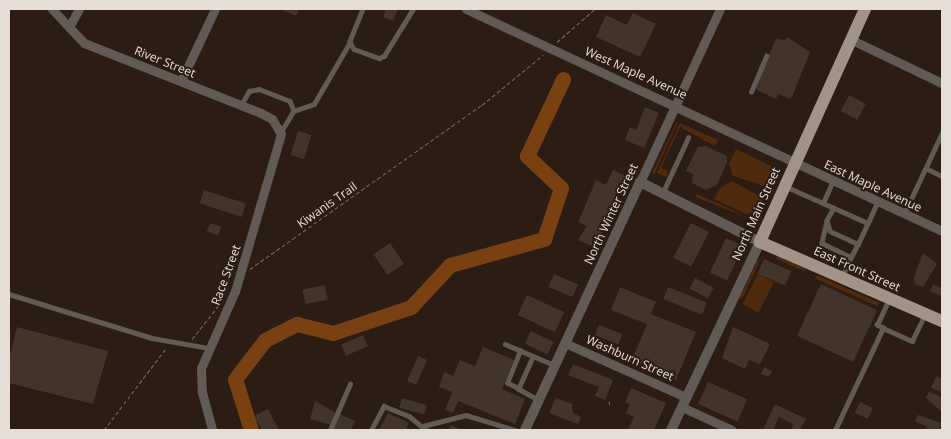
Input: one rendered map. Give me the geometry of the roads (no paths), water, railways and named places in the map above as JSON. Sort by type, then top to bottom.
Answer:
[{"type":"main road","name":"North Main Street","points":[[760,242],[865,9]]},
{"type":"main road","name":"East Front Street","points":[[760,242],[942,321]]},
{"type":"street","name":"River Street","points":[[52,9],[84,43],[241,105],[279,130]]},
{"type":"street","points":[[68,27],[79,9]]},
{"type":"street","points":[[181,81],[215,9]]},
{"type":"street","name":"North Winter Street","points":[[525,430],[564,343],[677,106],[720,9]]},
{"type":"street","name":"West Maple Avenue","points":[[469,10],[677,106],[794,163]]},
{"type":"street","points":[[850,40],[942,83]]},
{"type":"street","name":"Race Street","points":[[212,430],[200,380],[210,348],[242,270],[279,130]]},
{"type":"street","name":"East Maple Avenue","points":[[794,163],[942,231]]},
{"type":"street","points":[[640,182],[760,242]]},
{"type":"street","name":"North Main Street","points":[[671,430],[760,242]]},
{"type":"street","name":"Washburn Street","points":[[564,343],[684,402],[732,430]]},
{"type":"lane","points":[[279,130],[294,111],[314,104],[350,42],[363,9]]},
{"type":"lane","points":[[350,42],[354,48],[384,56],[413,9]]},
{"type":"lane","points":[[751,92],[766,56]]},
{"type":"lane","points":[[241,105],[249,91],[259,89],[290,101],[294,111]]},
{"type":"lane","points":[[904,214],[942,133]]},
{"type":"lane","points":[[663,194],[688,138]]},
{"type":"lane","points":[[926,168],[942,176]]},
{"type":"lane","points":[[823,203],[833,181]]},
{"type":"lane","points":[[784,186],[868,223]]},
{"type":"lane","points":[[842,278],[878,201]]},
{"type":"lane","points":[[834,208],[828,220],[822,243],[851,258]]},
{"type":"lane","points":[[828,220],[830,231],[858,244]]},
{"type":"lane","points":[[9,294],[176,341],[210,348]]},
{"type":"lane","points":[[890,298],[877,325],[883,328],[912,341],[925,314]]},
{"type":"lane","points":[[835,430],[883,328]]},
{"type":"lane","points":[[504,344],[554,365]]},
{"type":"lane","points":[[520,351],[507,383],[539,400]]},
{"type":"lane","points":[[519,390],[533,357]]},
{"type":"lane","points":[[330,430],[350,384]]},
{"type":"lane","points":[[371,430],[384,406],[425,428],[466,415],[515,430]]},
{"type":"waterway","points":[[251,430],[235,379],[265,340],[297,324],[333,333],[411,307],[450,265],[544,239],[561,188],[527,156],[563,79]]}]
